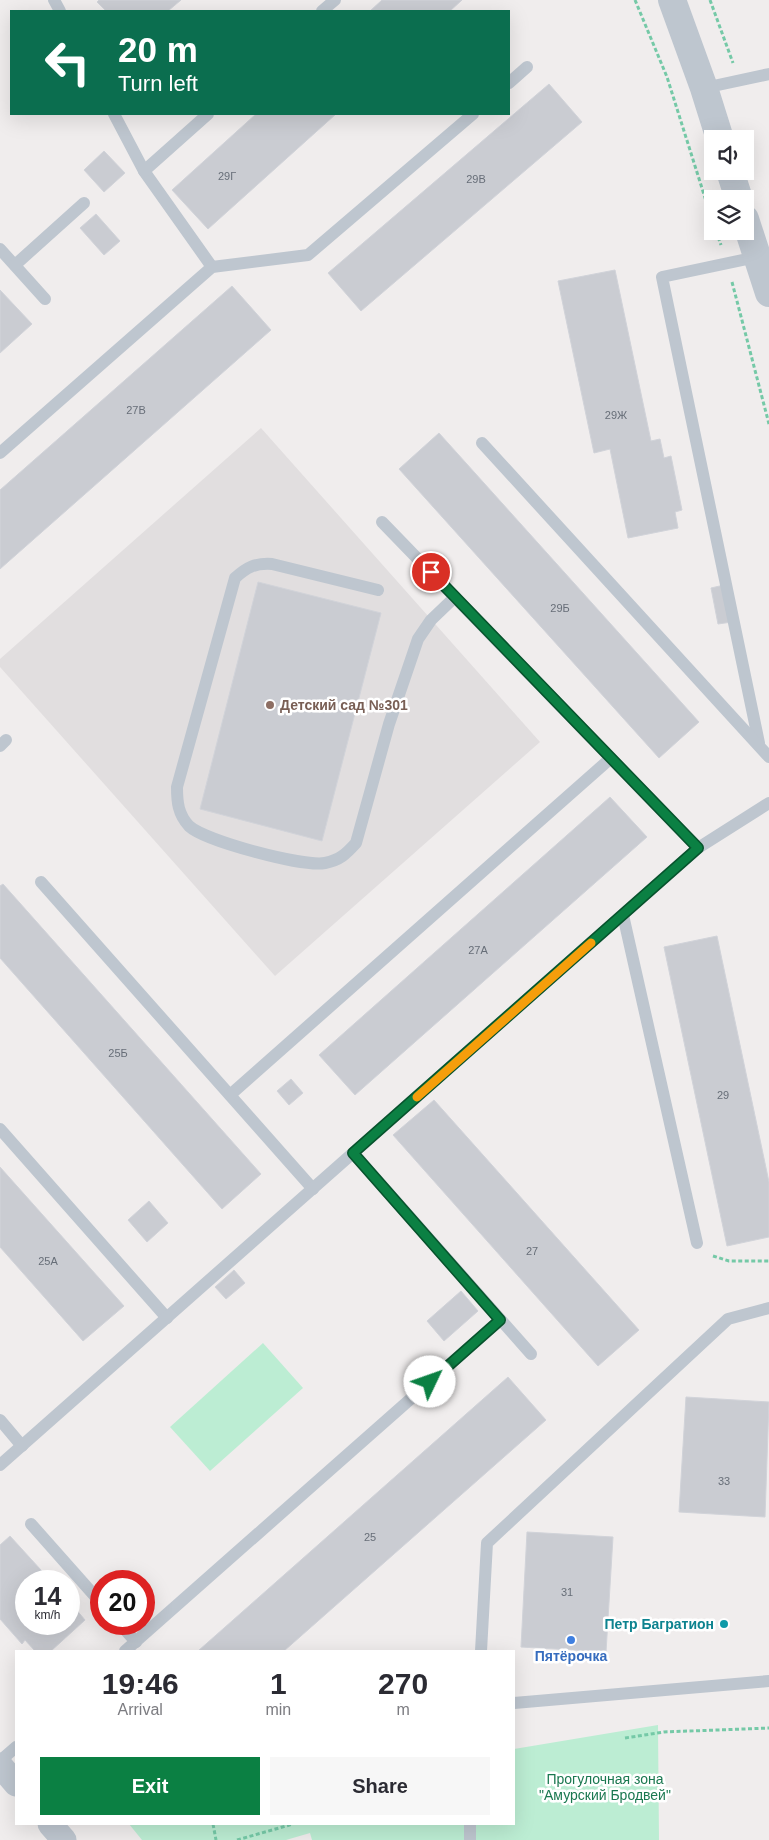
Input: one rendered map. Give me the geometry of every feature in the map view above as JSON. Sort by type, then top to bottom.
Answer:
[{"type":"street","points":[[672,0],[717,130]]},
{"type":"street","points":[[752,240],[769,293]]},
{"type":"street","points":[[0,1765],[15,1783]]},
{"type":"street","points":[[51,1825],[64,1840]]},
{"type":"lane","points":[[323,10],[334,0]]},
{"type":"lane","points":[[510,82],[527,67]]},
{"type":"lane","points":[[704,88],[769,74]]},
{"type":"lane","points":[[115,115],[144,171],[212,267]]},
{"type":"lane","points":[[144,171],[207,115]]},
{"type":"lane","points":[[0,453],[212,267],[308,255],[472,115]]},
{"type":"lane","points":[[15,265],[84,203]]},
{"type":"lane","points":[[0,249],[45,298]]},
{"type":"lane","points":[[757,257],[662,277],[759,743]]},
{"type":"lane","points":[[482,443],[759,743],[769,757]]},
{"type":"lane","points":[[382,522],[698,848]]},
{"type":"lane","points":[[378,590],[272,564],[256,563],[244,569],[235,578],[177,787],[177,807],[190,826],[213,838],[293,862],[322,864],[342,858],[356,843],[389,724],[418,639],[431,620],[455,597]]},
{"type":"lane","points":[[230,1095],[611,758]]},
{"type":"lane","points":[[0,1465],[698,848],[769,803]]},
{"type":"lane","points":[[41,882],[313,1189]]},
{"type":"lane","points":[[623,915],[697,1243]]},
{"type":"lane","points":[[0,1129],[167,1318]]},
{"type":"lane","points":[[353,1153],[530,1354]]},
{"type":"lane","points":[[480,1650],[487,1543],[728,1319],[769,1308]]},
{"type":"lane","points":[[126,1650],[500,1320]]},
{"type":"lane","points":[[0,1420],[22,1446]]},
{"type":"lane","points":[[31,1524],[90,1591]]},
{"type":"lane","points":[[130,1635],[136,1642]]},
{"type":"lane","points":[[515,1703],[769,1681]]},
{"type":"lane","points":[[0,1761],[15,1748]]},
{"type":"lane","points":[[470,1825],[470,1840]]},
{"type":"path","points":[[635,0],[668,77],[704,194]]},
{"type":"path","points":[[710,0],[740,81]]},
{"type":"path","points":[[719,240],[769,424]]},
{"type":"path","points":[[697,1243],[709,1255],[729,1261],[769,1261]]},
{"type":"path","points":[[624,1738],[689,1730],[769,1728]]},
{"type":"path","points":[[213,1825],[216,1840]]},
{"type":"path","points":[[237,1840],[290,1825]]},
{"type":"shaded area","name":"Детский сад №301","points":[[261,428],[540,742],[275,976],[0,667],[0,659]]},
{"type":"green space","points":[[263,1343],[303,1388],[210,1471],[170,1427]]},
{"type":"green space","name":"Прогулочная зона \"Амурский Бродвей\"","points":[[658,1725],[659,1840],[312,1840],[310,1833],[286,1840],[142,1840],[130,1825],[515,1825],[515,1749]]},
{"type":"building","points":[[99,0],[181,0],[169,10],[105,10],[97,2]]},
{"type":"building","points":[[382,0],[462,0],[451,10],[371,10]]},
{"type":"building","points":[[549,84],[582,122],[361,311],[328,273]]},
{"type":"building","points":[[255,115],[335,115],[208,229],[172,190]]},
{"type":"building","points":[[104,151],[125,173],[104,192],[84,170]]},
{"type":"building","points":[[96,214],[120,241],[104,255],[80,228]]},
{"type":"building","points":[[615,270],[651,441],[660,439],[664,458],[671,456],[682,510],[675,512],[678,528],[628,538],[610,449],[594,453],[558,281]]},
{"type":"building","points":[[232,286],[271,330],[0,569],[0,490]]},
{"type":"building","points":[[0,290],[32,324],[0,353]]},
{"type":"building","points":[[439,433],[699,722],[659,758],[399,469]]},
{"type":"building","points":[[258,582],[381,613],[322,841],[200,809]]},
{"type":"building","points":[[724,585],[732,622],[718,624],[711,588]]},
{"type":"building","points":[[610,797],[647,837],[355,1095],[319,1055]]},
{"type":"building","points":[[3,884],[261,1174],[222,1209],[0,958],[0,886]]},
{"type":"building","points":[[717,936],[769,1182],[769,1237],[727,1246],[664,947]]},
{"type":"building","points":[[291,1079],[303,1093],[289,1105],[277,1091]]},
{"type":"building","points":[[434,1100],[639,1330],[598,1366],[393,1135]]},
{"type":"building","points":[[0,1167],[124,1306],[83,1341],[0,1247]]},
{"type":"building","points":[[149,1201],[168,1223],[147,1242],[128,1220]]},
{"type":"building","points":[[234,1270],[245,1283],[226,1299],[215,1287]]},
{"type":"building","points":[[461,1291],[478,1311],[444,1341],[427,1321]]},
{"type":"building","points":[[508,1377],[546,1420],[285,1650],[199,1650]]},
{"type":"building","points":[[686,1397],[769,1402],[765,1517],[679,1512]]},
{"type":"building","points":[[527,1532],[613,1537],[606,1652],[521,1647]]},
{"type":"building","points":[[10,1536],[41,1570],[15,1570],[15,1635],[69,1635],[52,1650],[34,1650],[25,1640],[22,1644],[0,1619],[0,1545]]},
{"type":"building","points":[[80,1614],[85,1620],[80,1625]]},
{"type":"slow traffic","points":[[417,1097],[591,943]]},
{"type":"place","name":"Детский сад №301","points":[[270,705]]},
{"type":"place","name":"Петр Багратион","points":[[724,1624]]},
{"type":"place","name":"Пятёрочка","points":[[571,1640]]},
{"type":"route","points":[[430,1382],[500,1320],[353,1153],[698,848],[431,572]]}]
